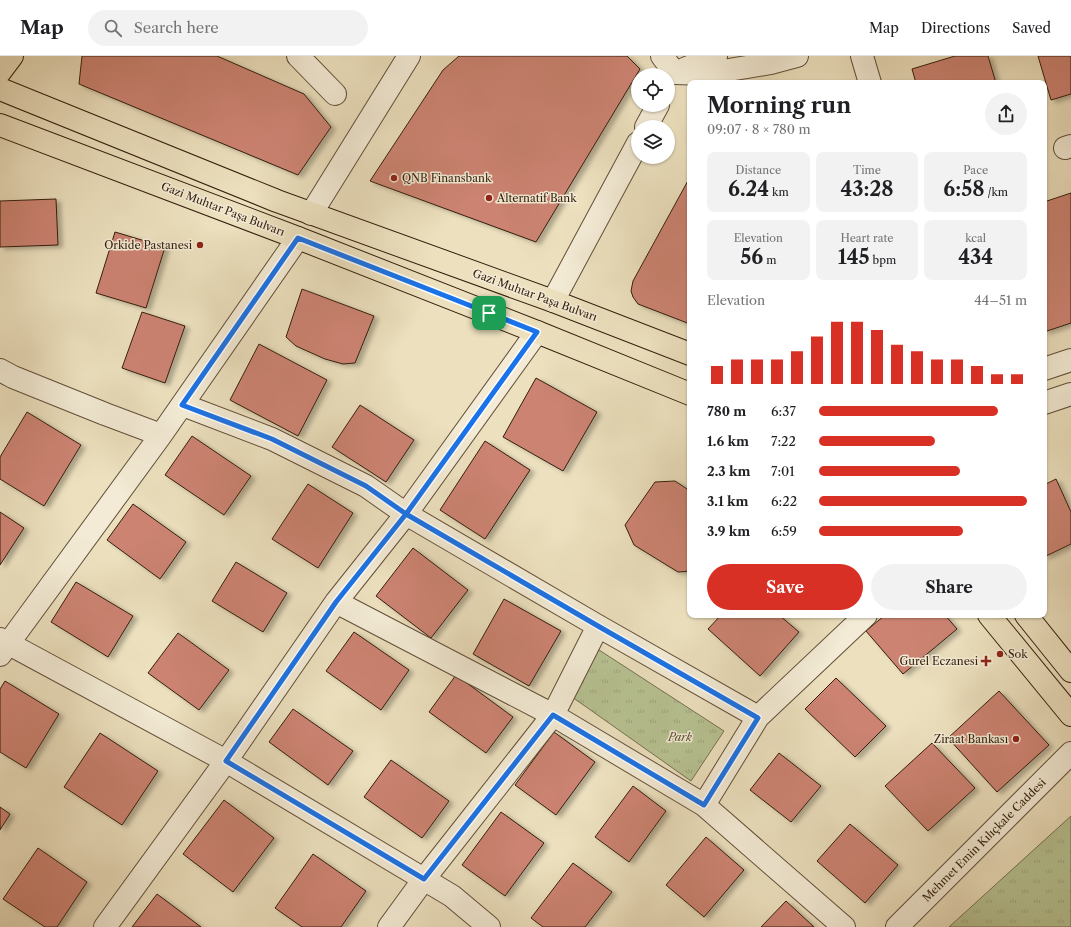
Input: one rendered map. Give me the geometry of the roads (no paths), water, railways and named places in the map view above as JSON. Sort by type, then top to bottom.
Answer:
[{"type":"main road","points":[[0,72],[12,56]]},
{"type":"main road","name":"Gazi Muhtar Paşa Bulvarı","points":[[0,89],[269,198],[553,301],[687,353]]},
{"type":"main road","name":"Gazi Muhtar Paşa Bulvarı","points":[[0,125],[298,238],[687,393]]},
{"type":"main road","points":[[991,618],[1071,716]]},
{"type":"main road","points":[[1028,618],[1071,671]]},
{"type":"street","points":[[298,56],[334,94]]},
{"type":"street","points":[[311,214],[409,56]]},
{"type":"street","points":[[662,56],[667,68]]},
{"type":"street","points":[[675,78],[716,56]]},
{"type":"street","points":[[675,79],[771,64],[797,56]]},
{"type":"street","points":[[862,56],[869,80]]},
{"type":"street","points":[[553,301],[631,156]]},
{"type":"street","points":[[298,238],[162,435],[3,646],[226,761],[452,896],[489,927]]},
{"type":"street","points":[[105,927],[226,761],[336,602],[406,514],[537,332]]},
{"type":"street","points":[[1047,368],[1071,360]]},
{"type":"street","points":[[0,370],[13,377],[62,397],[162,435]]},
{"type":"street","points":[[1047,402],[1071,394]]},
{"type":"street","points":[[182,405],[272,439],[366,486],[406,514],[758,718]]},
{"type":"street","points":[[336,602],[553,715],[704,805],[844,927]]},
{"type":"street","points":[[704,805],[758,718],[863,618]]},
{"type":"street","points":[[389,927],[424,879],[553,715],[598,626]]},
{"type":"street","name":"Mehmet Emin Kılıçkale Caddesi","points":[[897,927],[1071,753]]},
{"type":"place","name":"QNB Finansbank","points":[[394,178]]},
{"type":"place","name":"Alternatif Bank","points":[[489,198]]},
{"type":"place","name":"Orkide Pastanesi","points":[[200,245]]},
{"type":"place","name":"Sok","points":[[1000,654]]},
{"type":"place","name":"Gurel Eczanesi","points":[[986,661]]},
{"type":"place","name":"Ziraat Bankası","points":[[1016,739]]},
{"type":"park label","name":"Park","points":[[680,737]]}]
